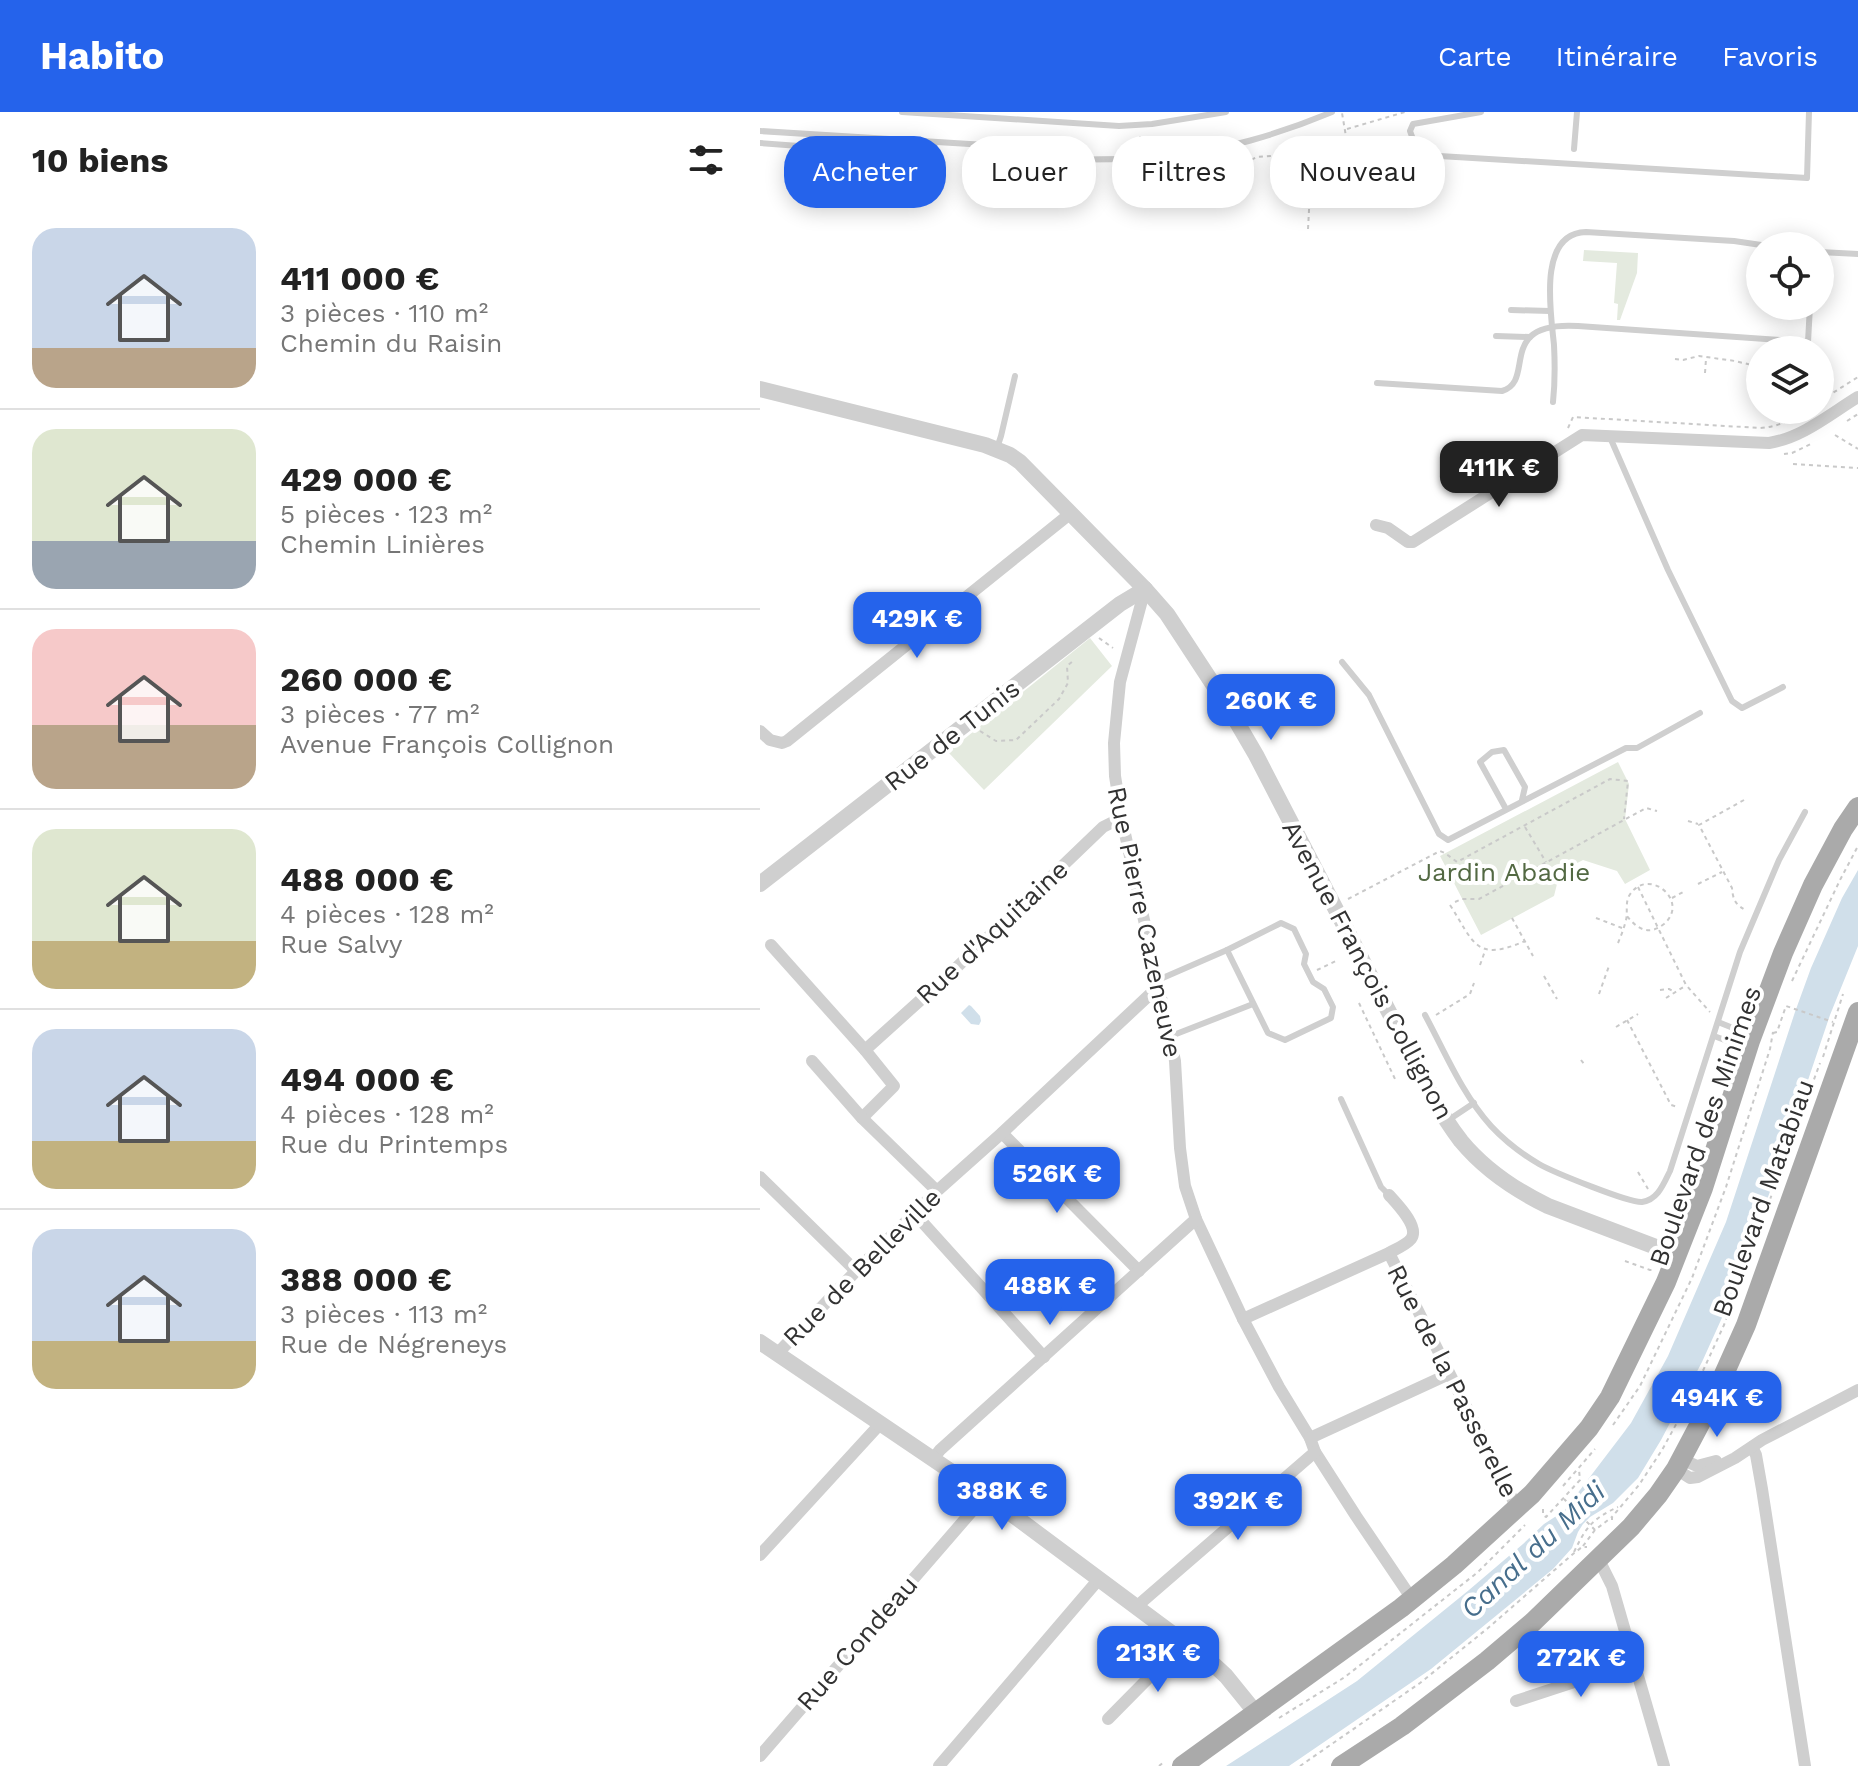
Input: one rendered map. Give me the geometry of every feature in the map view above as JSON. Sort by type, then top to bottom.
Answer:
[{"type":"main road","name":"Boulevard des Minimes","points":[[1182,1766],[1265,1717],[1454,1565],[1524,1513],[1600,1413],[1646,1324],[1703,1188],[1750,1041],[1783,953],[1813,885],[1858,807]]},
{"type":"main road","name":"Boulevard Matabiau","points":[[1341,1766],[1402,1726],[1533,1622],[1593,1554],[1631,1527],[1658,1495],[1712,1401],[1746,1325],[1858,1012]]},
{"type":"street","points":[[760,389],[997,448],[1020,462],[1145,589]]},
{"type":"street","points":[[1376,525],[1413,542],[1582,435],[1780,442],[1858,397]]},
{"type":"street","points":[[760,731],[778,743],[787,741],[1071,513]]},
{"type":"street","name":"Rue Pierre Cazeneuve","points":[[1145,589],[1125,661],[1117,705],[1115,765],[1122,820],[1175,1061],[1185,1186],[1196,1219],[1279,1387],[1310,1438],[1315,1452],[1412,1599]]},
{"type":"street","name":"Rue de Tunis","points":[[760,884],[1115,607],[1145,589]]},
{"type":"street","name":"Avenue François Collignon","points":[[1145,589],[1167,614],[1256,755],[1447,1122],[1471,1152],[1513,1188],[1671,1261]]},
{"type":"street","name":"Rue d'Aquitaine","points":[[865,1050],[955,969],[1103,827],[1122,820]]},
{"type":"street","points":[[771,945],[894,1086],[862,1118]]},
{"type":"street","name":"Rue de Belleville","points":[[777,1354],[937,1191],[1159,982]]},
{"type":"street","points":[[812,1061],[862,1118],[937,1191]]},
{"type":"street","points":[[1002,1133],[1139,1271]]},
{"type":"street","points":[[760,1177],[856,1271]]},
{"type":"street","name":"Rue de la Passerelle","points":[[1243,1319],[1389,1253],[1411,1239],[1413,1226],[1389,1195]]},
{"type":"street","points":[[915,1214],[1044,1357]]},
{"type":"street","points":[[933,1459],[1196,1219]]},
{"type":"street","name":"Rue de la Passerelle","points":[[1389,1253],[1449,1374],[1524,1513]]},
{"type":"street","points":[[761,1344],[986,1495],[1213,1664],[1265,1717]]},
{"type":"street","points":[[1310,1438],[1449,1374]]},
{"type":"street","points":[[1678,1464],[1711,1464],[1732,1452],[1752,1447],[1858,1390]]},
{"type":"street","points":[[760,1555],[881,1423]]},
{"type":"street","points":[[1752,1447],[1762,1489],[1805,1766]]},
{"type":"street","points":[[1136,1607],[1315,1452]]},
{"type":"street","name":"Rue Condeau","points":[[760,1756],[986,1495]]},
{"type":"street","points":[[1593,1554],[1610,1580],[1664,1766]]},
{"type":"street","points":[[939,1766],[1099,1579]]},
{"type":"street","points":[[1108,1719],[1183,1643]]},
{"type":"street","points":[[1516,1701],[1635,1662]]},
{"type":"lane","points":[[902,112],[1119,126],[1226,112]]},
{"type":"lane","points":[[946,143],[1036,148],[1048,160],[1166,157],[1232,144],[1332,112]]},
{"type":"lane","points":[[1481,112],[1413,124],[1410,131],[1418,153],[1807,178],[1809,112]]},
{"type":"lane","points":[[1574,149],[1577,112]]},
{"type":"lane","points":[[760,131],[839,136]]},
{"type":"lane","points":[[760,143],[784,145]]},
{"type":"lane","points":[[1553,402],[1552,271],[1555,257],[1565,241],[1576,233],[1586,232],[1746,242]]},
{"type":"lane","points":[[1834,253],[1858,254]]},
{"type":"lane","points":[[1511,310],[1550,311]]},
{"type":"lane","points":[[1377,383],[1502,391],[1511,389],[1516,383],[1521,351],[1530,337],[1539,329],[1552,326],[1808,342],[1809,320]]},
{"type":"lane","points":[[1496,336],[1530,337]]},
{"type":"lane","points":[[997,448],[1015,376]]},
{"type":"lane","points":[[1609,435],[1668,570],[1732,701],[1742,708],[1783,687]]},
{"type":"lane","points":[[1342,662],[1369,695],[1439,834],[1448,840],[1626,748],[1637,748],[1700,713]]},
{"type":"lane","points":[[1506,809],[1480,762],[1492,752],[1504,750],[1525,787],[1522,800]]},
{"type":"lane","points":[[1427,1017],[1474,1103],[1492,1127],[1510,1143],[1540,1165],[1609,1193],[1648,1201],[1663,1186],[1670,1171],[1740,952],[1779,860],[1805,812]]},
{"type":"lane","points":[[1159,982],[1281,923],[1294,929],[1306,954],[1304,964],[1309,975],[1324,989],[1333,1007],[1331,1018],[1285,1040],[1268,1033],[1227,950]]},
{"type":"lane","points":[[1170,1036],[1253,1004]]},
{"type":"lane","points":[[1714,1036],[1738,1045],[1750,1041],[1743,1032],[1718,1022]]},
{"type":"lane","points":[[1341,1099],[1381,1187],[1389,1195]]},
{"type":"lane","points":[[1447,1122],[1474,1103]]},
{"type":"path","points":[[1342,112],[1347,136]]},
{"type":"path","points":[[1346,129],[1405,112]]},
{"type":"path","points":[[1308,229],[1309,208]]},
{"type":"path","points":[[1675,359],[1699,356],[1746,364]]},
{"type":"path","points":[[1705,373],[1706,358]]},
{"type":"path","points":[[1834,392],[1858,377]]},
{"type":"path","points":[[1559,449],[1573,417],[1760,428],[1780,424]]},
{"type":"path","points":[[1835,435],[1858,449]]},
{"type":"path","points":[[1793,464],[1858,468]]},
{"type":"path","points":[[977,729],[996,741],[1016,740],[1059,699],[1068,683],[1067,666],[1076,658]]},
{"type":"path","points":[[1346,900],[1440,851],[1457,862],[1610,779],[1628,781],[1624,819]]},
{"type":"path","points":[[1699,825],[1744,800]]},
{"type":"path","points":[[1455,902],[1479,899],[1646,808],[1657,811]]},
{"type":"path","points":[[1688,821],[1699,825],[1732,888],[1737,906],[1755,915]]},
{"type":"path","points":[[1525,826],[1546,862]]},
{"type":"path","name":"Boulevard des Minimes","points":[[1791,982],[1858,846]]},
{"type":"path","points":[[1698,884],[1723,872]]},
{"type":"path","points":[[1500,877],[1505,885]]},
{"type":"path","points":[[1618,943],[1627,916],[1626,905],[1638,887],[1650,884],[1662,887],[1671,898],[1672,909],[1668,921],[1658,929],[1646,930],[1635,926],[1627,916]]},
{"type":"path","points":[[1638,887],[1686,985],[1718,1022]]},
{"type":"path","points":[[1671,898],[1683,892]]},
{"type":"path","points":[[1450,905],[1476,946],[1486,951],[1525,941]]},
{"type":"path","points":[[1512,918],[1533,956]]},
{"type":"path","points":[[1596,918],[1623,928]]},
{"type":"path","points":[[1480,965],[1486,951]]},
{"type":"path","points":[[1309,975],[1336,961]]},
{"type":"path","points":[[1599,994],[1609,966]]},
{"type":"path","points":[[1544,976],[1557,999]]},
{"type":"path","points":[[1427,1017],[1470,994],[1474,983]]},
{"type":"path","points":[[1666,998],[1686,985]]},
{"type":"path","points":[[1660,990],[1675,992]]},
{"type":"path","points":[[1824,1053],[1843,994]]},
{"type":"path","points":[[1359,1003],[1395,1079]]},
{"type":"path","points":[[1777,1032],[1784,1006],[1834,1022]]},
{"type":"path","name":"Boulevard des Minimes","points":[[1607,1433],[1640,1386],[1692,1278],[1726,1187],[1770,1049],[1772,1034],[1784,1006]]},
{"type":"path","points":[[1616,1027],[1638,1014]]},
{"type":"path","points":[[1627,1020],[1671,1105],[1689,1111]]},
{"type":"path","points":[[1581,1060],[1584,1064]]},
{"type":"path","points":[[1300,1766],[1420,1683],[1488,1628],[1582,1547],[1639,1485],[1690,1399],[1724,1325],[1821,1061]]},
{"type":"path","points":[[1638,1172],[1653,1196]]},
{"type":"path","points":[[1625,1261],[1650,1270],[1671,1261]]},
{"type":"path","points":[[1561,1489],[1598,1445]]},
{"type":"path","points":[[1546,1517],[1580,1480],[1576,1456]]},
{"type":"path","points":[[1564,1499],[1595,1530]]},
{"type":"path","points":[[1573,1554],[1585,1529],[1594,1520],[1621,1506]]},
{"type":"path","points":[[1265,1717],[1345,1677],[1423,1616],[1478,1572],[1524,1513]]},
{"type":"path","points":[[1604,1530],[1612,1522],[1612,1517]]},
{"type":"path","points":[[1582,1547],[1593,1554]]},
{"type":"green space","points":[[1584,250],[1638,253],[1637,273],[1620,320],[1617,320],[1618,304],[1614,303],[1617,263],[1583,261]]},
{"type":"green space","points":[[1090,638],[1112,666],[984,790],[948,752]]},
{"type":"green space","name":"Jardin Abadie","points":[[1618,762],[1629,784],[1625,819],[1650,870],[1625,884],[1617,871],[1583,860],[1560,872],[1554,896],[1481,935],[1440,856]]},
{"type":"water","name":"Canal du Midi","points":[[1858,870],[1858,946],[1830,1015],[1775,1178],[1730,1300],[1702,1362],[1638,1478],[1613,1503],[1583,1524],[1572,1548],[1553,1569],[1431,1669],[1289,1766],[1226,1766],[1357,1681],[1544,1524],[1564,1511],[1631,1423],[1668,1356],[1726,1222],[1811,968]]},
{"type":"water","points":[[969,1005],[980,1016],[979,1025],[971,1024],[961,1013]]}]
